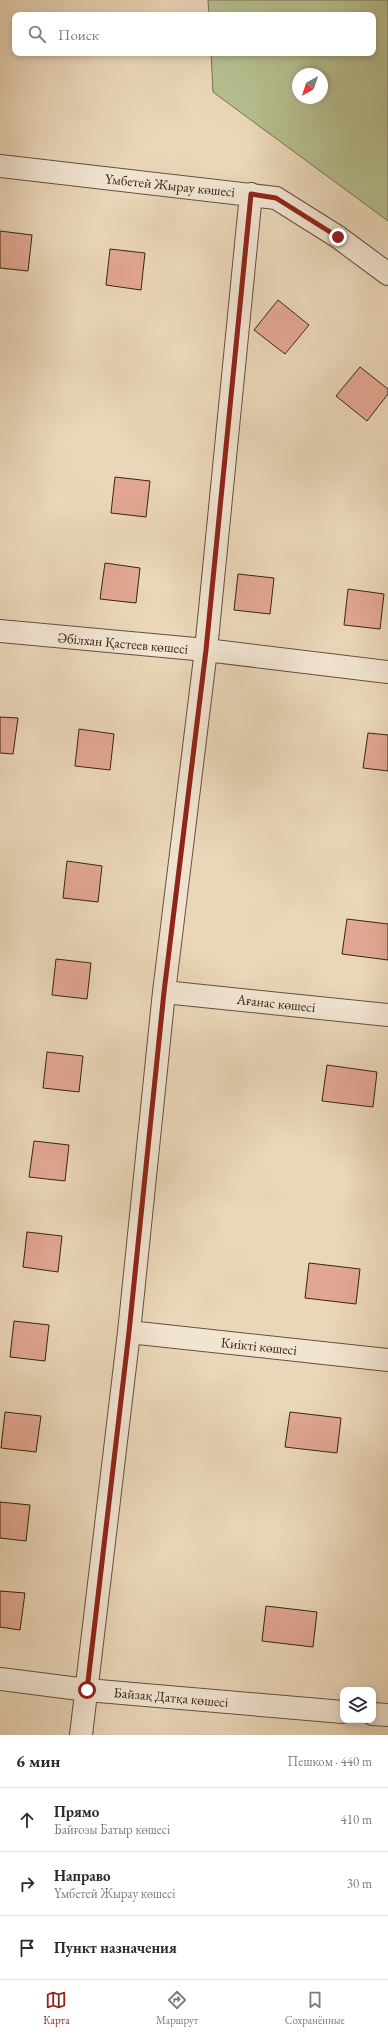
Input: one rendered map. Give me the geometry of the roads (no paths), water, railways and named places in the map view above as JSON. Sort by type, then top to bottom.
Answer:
[{"type":"street","name":"Үмбетей Жырау көшесі","points":[[0,166],[276,198],[338,237],[388,274]]},
{"type":"street","points":[[81,1735],[129,1332],[164,992],[206,650],[251,194]]},
{"type":"street","name":"Әбілхан Қастеев көшесі","points":[[0,631],[206,650],[388,672]]},
{"type":"street","name":"Ағанас көшесі","points":[[164,992],[388,1015]]},
{"type":"street","name":"Киікті көшесі","points":[[129,1332],[388,1360]]},
{"type":"street","name":"Байзақ Датқа көшесі","points":[[0,1679],[87,1690],[340,1712]]},
{"type":"street","points":[[376,1714],[388,1715]]}]
